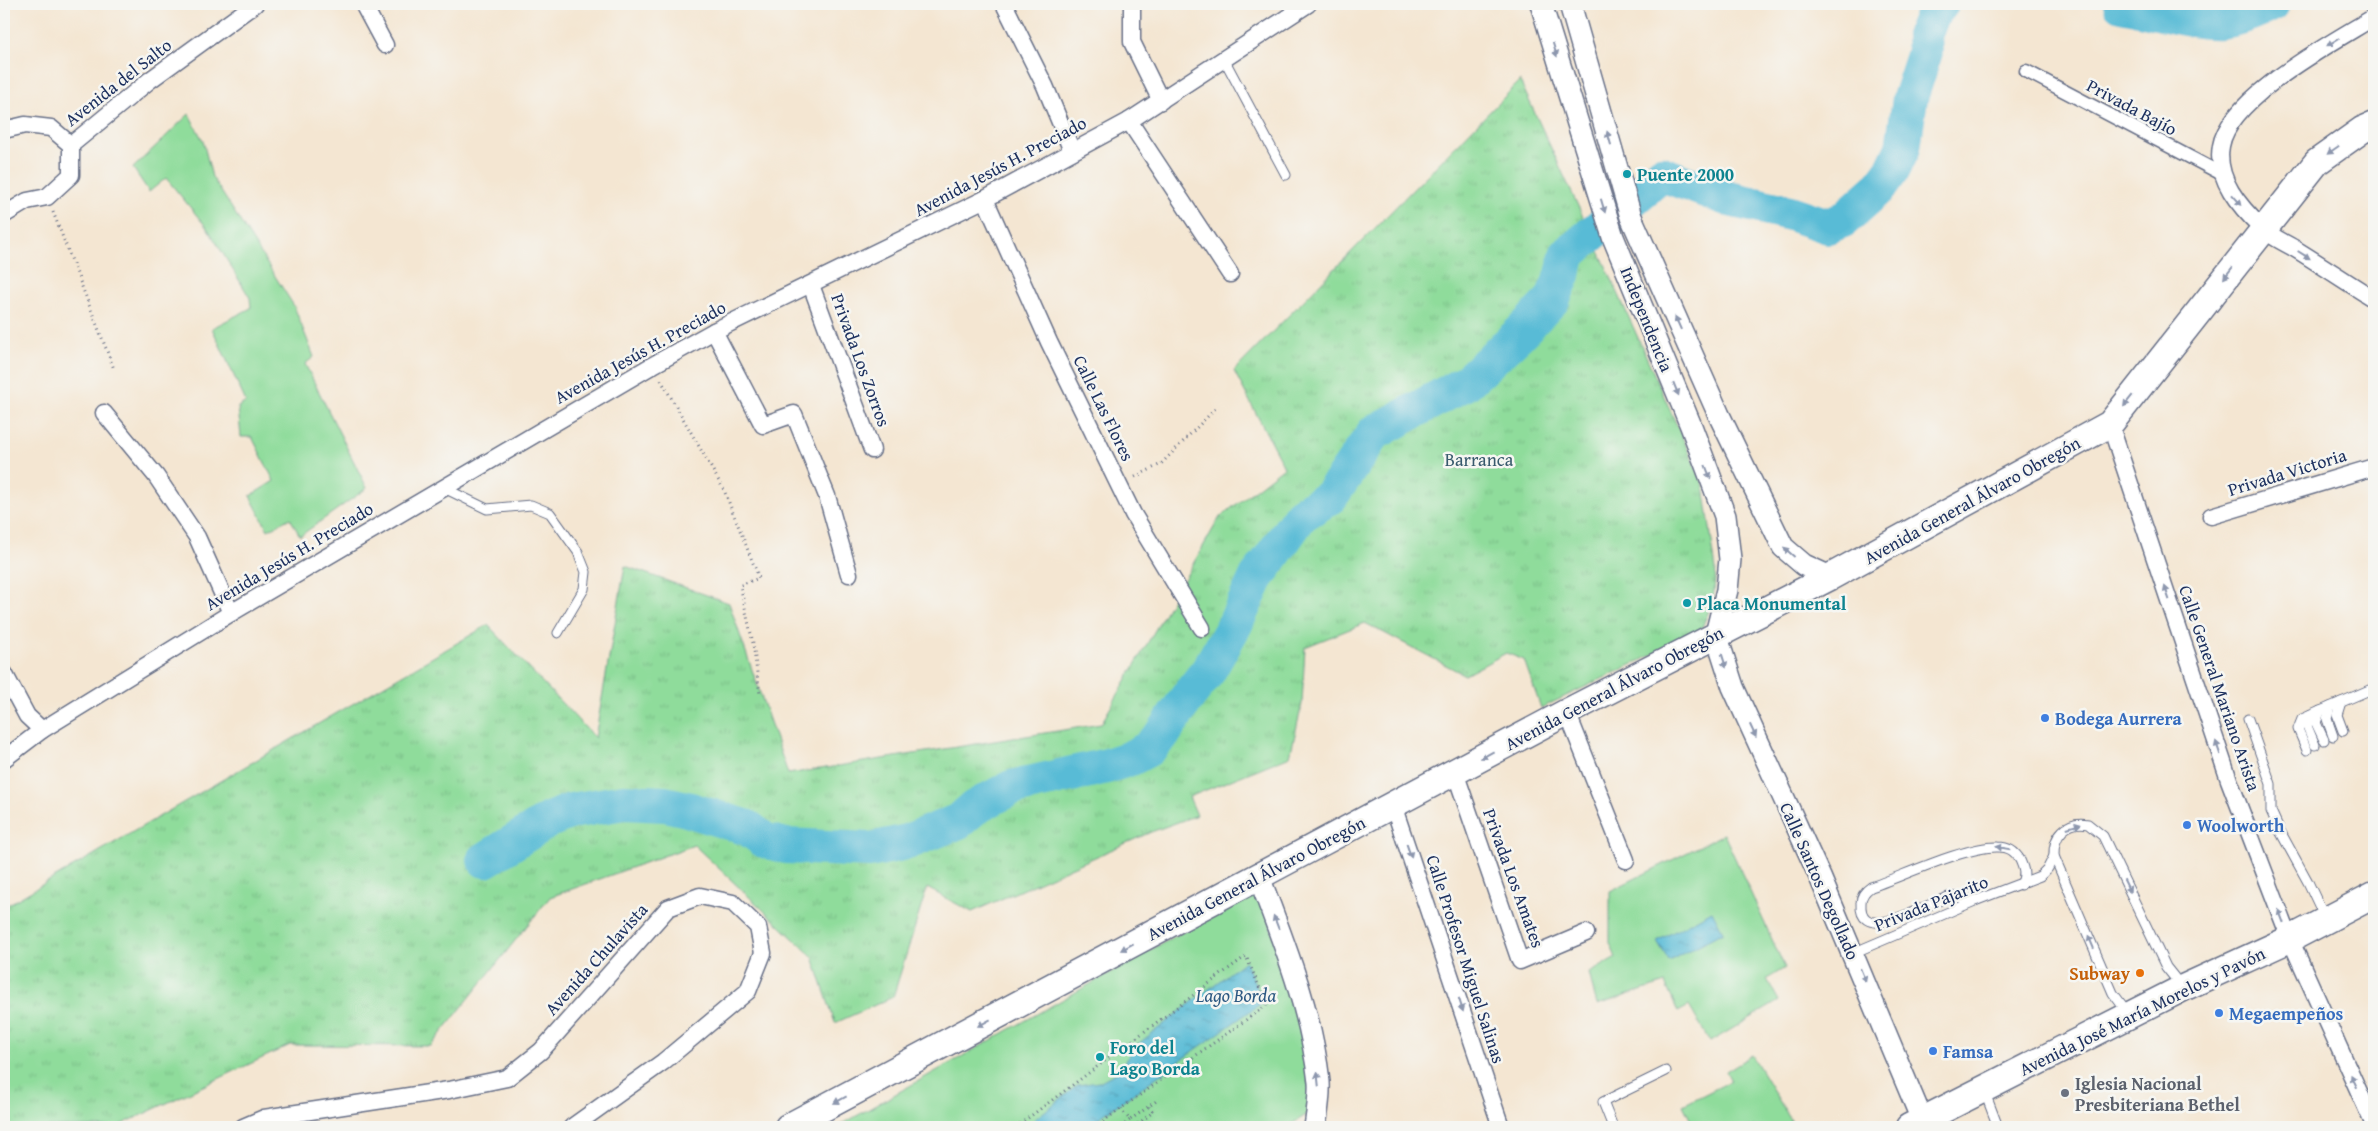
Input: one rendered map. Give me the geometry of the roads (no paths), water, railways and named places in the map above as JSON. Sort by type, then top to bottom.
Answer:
[{"type":"main road","name":"Avenida General Álvaro Obregón","points":[[788,1127],[1567,712],[1830,577],[2110,424],[2317,162],[2362,130],[2374,125]]},
{"type":"main road","name":"Avenida José María Morelos y Pavón","points":[[1919,1125],[2129,1015],[2183,988],[2290,940],[2374,895]]},
{"type":"street","name":"Avenida del Salto","points":[[4,215],[27,201],[47,197],[71,175],[71,144],[150,80],[255,4]]},
{"type":"street","points":[[363,4],[385,45]]},
{"type":"street","points":[[1004,4],[1045,86],[1072,151]]},
{"type":"street","points":[[1132,4],[1132,42],[1161,100]]},
{"type":"street","name":"Avenida Jesús H. Preciado","points":[[4,759],[42,730],[231,613],[444,488],[714,332],[985,199],[1129,121],[1308,4]]},
{"type":"street","name":"Independencia","points":[[1541,4],[1613,237],[1691,426],[1725,516],[1730,559],[1727,590],[1716,634]]},
{"type":"street","name":"Independencia","points":[[1570,4],[1631,217],[1719,415],[1783,546],[1804,565],[1830,577]]},
{"type":"street","points":[[2374,17],[2304,60],[2257,95],[2228,126],[2220,147],[2222,174],[2231,193],[2263,229],[2374,299]]},
{"type":"street","name":"Privada Bajío","points":[[2026,71],[2222,174]]},
{"type":"street","points":[[1129,121],[1230,274]]},
{"type":"street","points":[[4,130],[25,125],[51,128],[71,144]]},
{"type":"street","name":"Calle Las Flores","points":[[985,199],[1050,342],[1133,514],[1202,628]]},
{"type":"street","name":"Privada Los Zorros","points":[[811,284],[872,450]]},
{"type":"street","points":[[714,332],[763,425],[794,414],[827,496],[849,574]]},
{"type":"street","points":[[104,413],[156,476],[197,537],[231,613]]},
{"type":"street","name":"Calle General Mariano Arista","points":[[2110,424],[2226,781],[2290,940],[2374,1125]]},
{"type":"street","name":"Privada Victoria","points":[[2211,516],[2374,466]]},
{"type":"street","name":"Calle Santos Degollado","points":[[1716,634],[1732,687],[1853,953],[1919,1125]]},
{"type":"street","points":[[4,673],[27,716],[42,730]]},
{"type":"street","points":[[1567,712],[1626,860]]},
{"type":"street","name":"Privada Los Amates","points":[[1455,772],[1520,962],[1586,933]]},
{"type":"street","name":"Calle Profesor Miguel Salinas","points":[[1394,804],[1501,1127]]},
{"type":"street","points":[[1259,877],[1285,945],[1308,1018],[1319,1083],[1315,1127]]},
{"type":"street","name":"Avenida Chulavista","points":[[243,1127],[264,1118],[449,1090],[507,1078],[541,1051],[668,908],[700,896],[733,903],[758,927],[763,953],[748,991],[662,1062],[572,1127]]},
{"type":"lane","points":[[1224,59],[1286,175]]},
{"type":"lane","points":[[444,488],[487,508],[532,505],[550,513],[578,552],[586,572],[584,589],[558,633]]},
{"type":"lane","points":[[2311,748],[2298,729],[2302,719],[2374,688]]},
{"type":"lane","points":[[2340,702],[2337,715],[2343,731]]},
{"type":"lane","points":[[2330,707],[2326,719],[2333,736]]},
{"type":"lane","points":[[2320,711],[2316,723],[2324,740]]},
{"type":"lane","points":[[2248,719],[2269,776],[2271,811],[2326,920]]},
{"type":"lane","points":[[2129,1015],[2113,992],[2054,856],[2058,834],[2069,826],[2084,824],[2099,830],[2166,966],[2183,988]]},
{"type":"lane","points":[[1977,900],[1949,897],[1881,924],[1868,920],[1861,910],[1860,904],[1864,893],[1871,887],[1977,849],[1999,846],[2016,852],[2023,867],[2025,878],[2021,885]]},
{"type":"lane","name":"Privada Pajarito","points":[[1853,953],[1977,900],[2021,885],[2040,876],[2048,868],[2054,856]]},
{"type":"lane","points":[[1613,1127],[1603,1102],[1666,1071]]},
{"type":"lane","points":[[1984,1090],[1998,1127]]},
{"type":"water","points":[[1712,911],[1723,932],[1669,961],[1657,941]]},
{"type":"water","name":"Lago Borda","points":[[1245,961],[1263,1002],[1086,1127],[1025,1127],[1078,1085],[1099,1082],[1121,1070],[1133,1048]]},
{"type":"waterway","points":[[485,860],[549,820],[571,811],[624,802],[665,804],[687,809],[748,828],[764,840],[786,846],[870,850],[907,842],[959,821],[974,808],[1011,788],[1107,766],[1131,758],[1148,749],[1163,734],[1189,695],[1208,671],[1235,624],[1256,579],[1301,515],[1330,497],[1374,433],[1467,382],[1519,334],[1552,300],[1563,275],[1567,255],[1662,174],[1729,199],[1790,213],[1828,226],[1843,220],[1879,188],[1893,169],[1903,148],[1910,98],[1925,52],[1924,35],[1932,15],[1941,4]]},
{"type":"waterway","points":[[2121,4],[2185,18],[2210,21],[2234,18],[2272,4]]},
{"type":"place","name":"Puente 2000","points":[[1627,174]]},
{"type":"place","name":"Placa Monumental","points":[[1687,603]]},
{"type":"place","name":"Bodega Aurrera","points":[[2045,718]]},
{"type":"place","name":"Woolworth","points":[[2187,825]]},
{"type":"place","name":"Subway","points":[[2140,973]]},
{"type":"place","name":"Megaempeños","points":[[2219,1013]]},
{"type":"place","name":"Famsa","points":[[1933,1051]]},
{"type":"place","name":"Foro del Lago Borda","points":[[1100,1057]]},
{"type":"place","name":"Iglesia Nacional Presbiteriana Bethel","points":[[2065,1093]]},
{"type":"park label","name":"Barranca","points":[[1479,459]]}]
